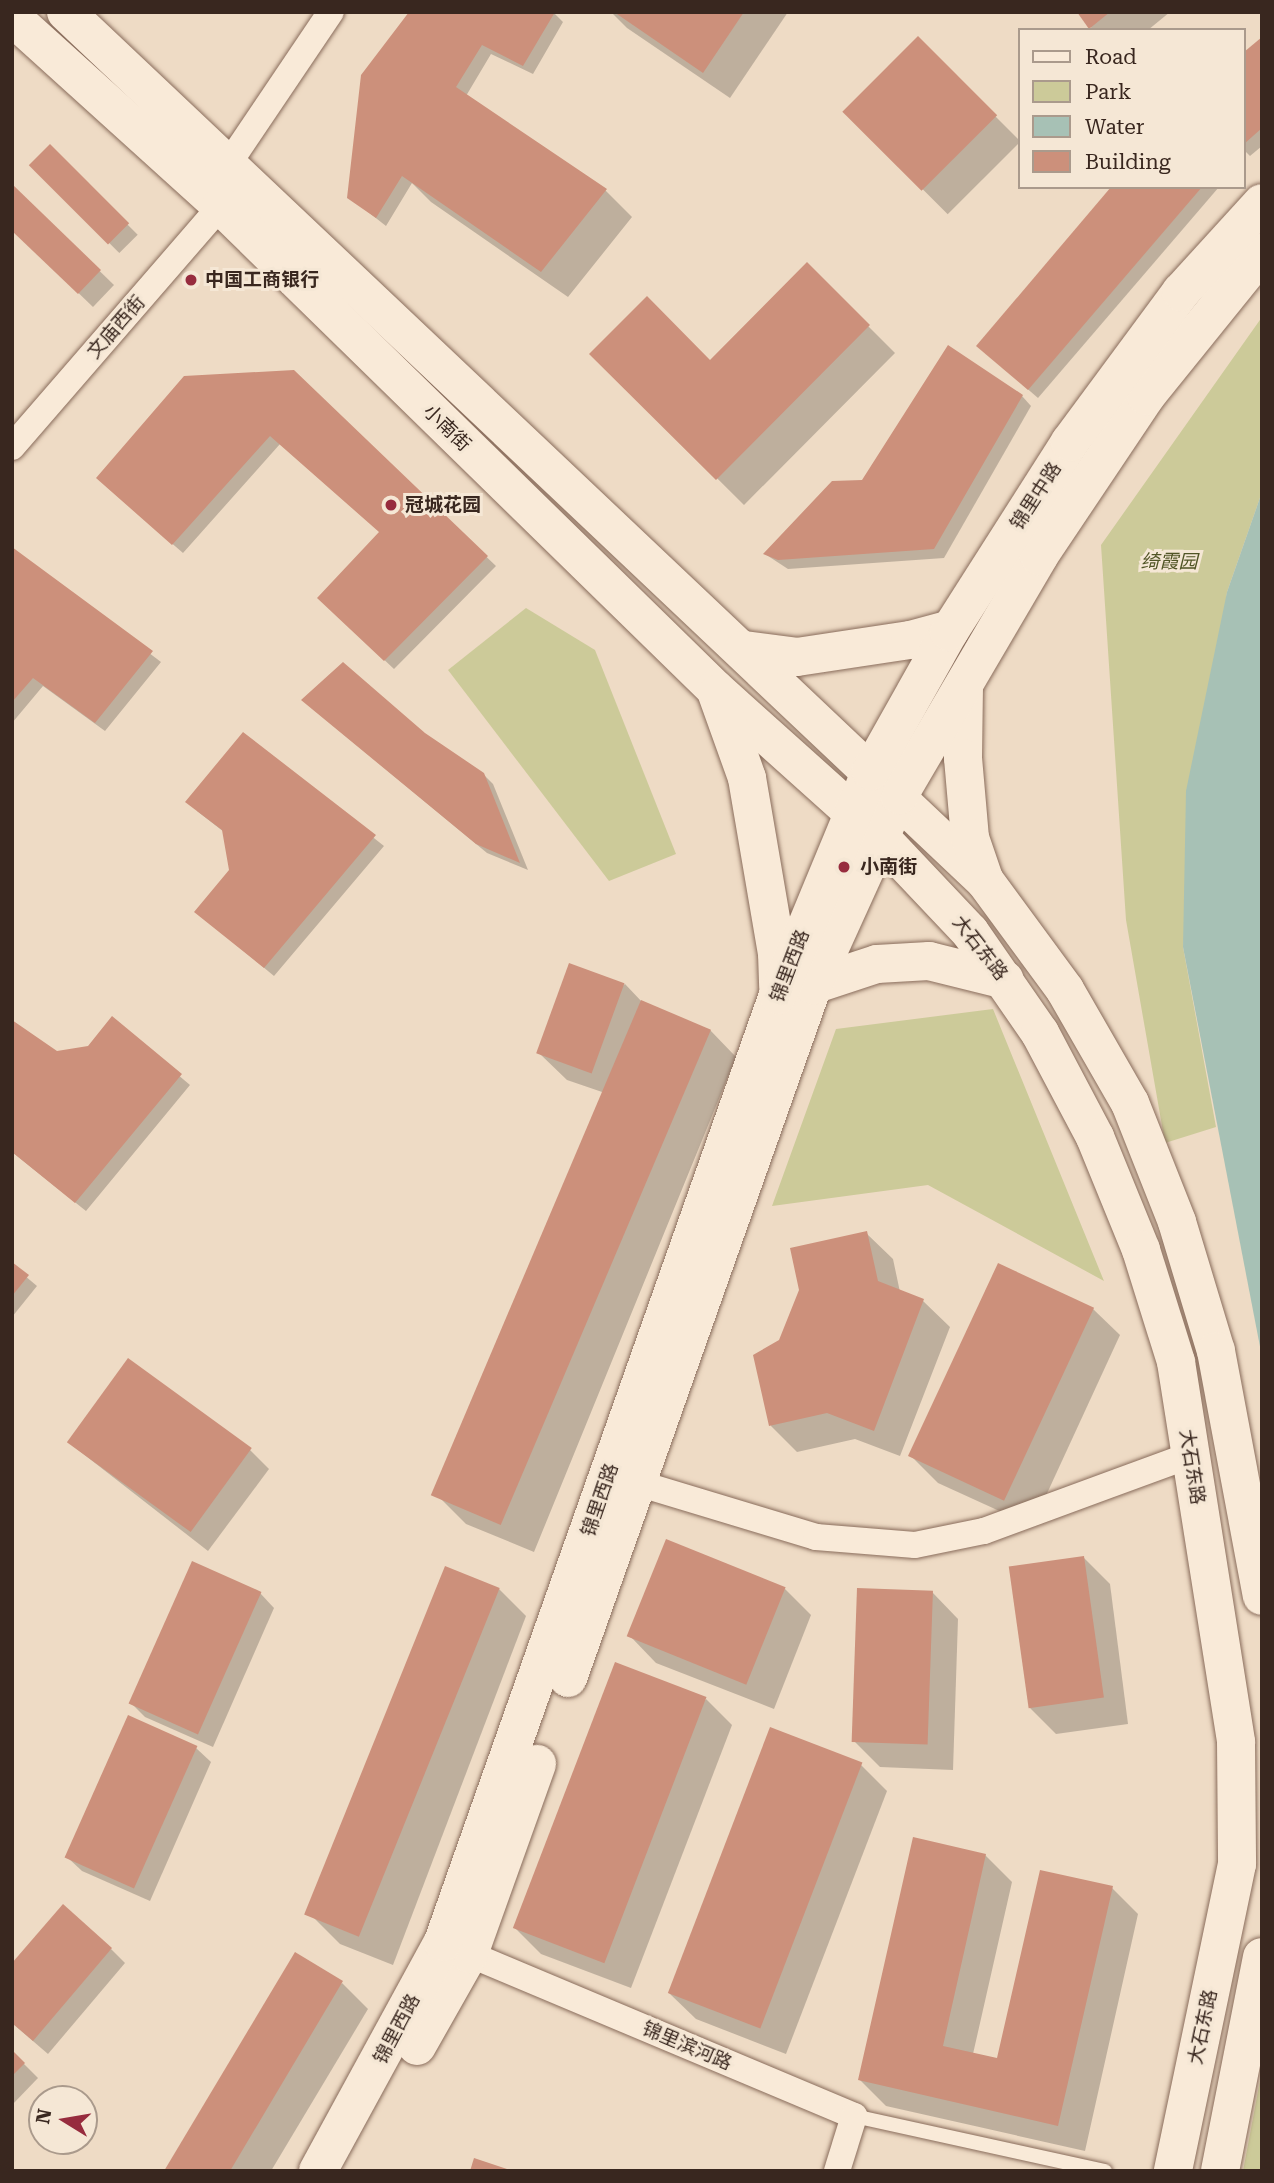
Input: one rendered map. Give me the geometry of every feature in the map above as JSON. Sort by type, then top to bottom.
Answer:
[{"type":"main road","points":[[66,12],[899,796],[985,881],[1065,990],[1130,1103],[1177,1222],[1216,1351],[1262,1597]]},
{"type":"main road","name":"小南街","points":[[12,17],[220,206],[715,689],[850,815],[882,839]]},
{"type":"main road","name":"锦里中路","points":[[850,815],[871,771],[951,629],[1070,442],[1181,292],[1262,203]]},
{"type":"main road","name":"锦里中路","points":[[882,839],[899,796],[1039,556],[1146,396],[1261,254]]},
{"type":"main road","points":[[743,650],[797,657],[910,640],[951,629]]},
{"type":"main road","points":[[964,683],[963,758],[971,838],[985,881]]},
{"type":"main road","points":[[715,689],[747,778],[777,953],[796,990],[877,964],[929,961],[1005,980]]},
{"type":"main road","name":"锦里西路","points":[[345,2171],[469,1954],[623,1479],[796,990],[850,815]]},
{"type":"main road","name":"锦里西路","points":[[796,990],[882,839]]},
{"type":"main road","name":"大石东路","points":[[882,839],[970,932],[1040,1033],[1095,1137],[1136,1237],[1176,1362],[1236,1742],[1237,1864],[1173,2171]]},
{"type":"main road","name":"锦里西路","points":[[318,2171],[443,1942],[623,1479]]},
{"type":"main road","points":[[1220,2171],[1262,1956]]},
{"type":"street","points":[[229,163],[331,12]]},
{"type":"street","name":"文庙西街","points":[[12,447],[220,206]]},
{"type":"street","points":[[623,1479],[817,1537],[915,1545],[984,1531],[1191,1455]]},
{"type":"street","name":"锦里滨河路","points":[[469,1954],[853,2116]]},
{"type":"street","points":[[837,2171],[853,2116]]},
{"type":"lane","points":[[853,2116],[1105,2171]]},
{"type":"green space","name":"绮霞园","points":[[1262,317],[1262,492],[1227,592],[1183,947],[1216,1127],[1165,1143],[1126,920],[1101,545]]},
{"type":"green space","points":[[526,608],[595,650],[676,854],[609,881],[448,670]]},
{"type":"green space","points":[[993,1009],[1104,1281],[928,1185],[772,1206],[836,1029]]},
{"type":"green space","points":[[1262,2070],[1262,2171],[1243,2171]]},
{"type":"water","points":[[1262,492],[1262,1357],[1183,947],[1186,791],[1227,592]]},
{"type":"building","points":[[409,12],[555,12],[523,66],[482,45],[456,87],[607,189],[541,272],[402,176],[376,218],[347,198],[361,75]]},
{"type":"building","points":[[614,12],[744,12],[703,73]]},
{"type":"building","points":[[1077,12],[1110,12],[1090,28]]},
{"type":"building","points":[[918,36],[997,115],[922,191],[842,112]]},
{"type":"building","points":[[1262,37],[1262,128],[1246,142],[1246,50]]},
{"type":"building","points":[[50,144],[129,223],[108,244],[29,165]]},
{"type":"building","points":[[12,184],[101,270],[78,294],[12,231]]},
{"type":"building","points":[[1109,189],[1200,189],[1028,390],[976,346]]},
{"type":"building","points":[[807,262],[870,325],[716,480],[589,354],[647,296],[710,360]]},
{"type":"building","points":[[948,345],[1023,395],[934,549],[778,560],[763,554],[832,481],[862,480]]},
{"type":"building","name":"冠城花园","points":[[294,370],[488,556],[384,661],[317,598],[379,532],[270,436],[172,545],[96,478],[184,376]]},
{"type":"building","points":[[12,547],[153,651],[95,723],[33,678],[12,702]]},
{"type":"building","points":[[343,662],[425,733],[484,773],[520,863],[476,844],[301,700]]},
{"type":"building","points":[[243,732],[376,835],[264,968],[194,912],[229,870],[222,830],[185,802]]},
{"type":"building","points":[[569,963],[624,983],[592,1073],[536,1053]]},
{"type":"building","points":[[641,1000],[711,1030],[501,1525],[431,1495]]},
{"type":"building","points":[[112,1016],[182,1074],[75,1203],[12,1152],[12,1020],[57,1051],[88,1046]]},
{"type":"building","points":[[867,1231],[878,1281],[924,1299],[874,1431],[827,1413],[769,1426],[753,1355],[779,1340],[799,1290],[790,1248]]},
{"type":"building","points":[[12,1262],[29,1275],[12,1296]]},
{"type":"building","points":[[998,1263],[1094,1308],[1004,1501],[908,1456]]},
{"type":"building","points":[[128,1358],[252,1448],[191,1532],[67,1442]]},
{"type":"building","points":[[666,1539],[786,1587],[746,1685],[627,1636]]},
{"type":"building","points":[[1084,1556],[1104,1698],[1029,1708],[1009,1567]]},
{"type":"building","points":[[192,1561],[261,1592],[198,1734],[129,1704]]},
{"type":"building","points":[[445,1566],[500,1588],[359,1937],[304,1915]]},
{"type":"building","points":[[857,1588],[933,1591],[928,1745],[852,1742]]},
{"type":"building","points":[[615,1662],[706,1697],[604,1963],[513,1928]]},
{"type":"building","points":[[128,1715],[197,1746],[134,1888],[65,1858]]},
{"type":"building","points":[[770,1727],[862,1762],[760,2029],[668,1993]]},
{"type":"building","points":[[913,1837],[986,1854],[943,2046],[997,2058],[1040,1870],[1113,1886],[1058,2126],[858,2080]]},
{"type":"building","points":[[63,1904],[112,1948],[33,2041],[12,2023],[12,1963]]},
{"type":"building","points":[[295,1952],[343,1981],[230,2171],[164,2171]]},
{"type":"building","points":[[12,2050],[25,2063],[12,2076]]},
{"type":"building","points":[[474,2158],[510,2170],[510,2171],[470,2171]]},
{"type":"place","name":"中国工商银行","points":[[191,280]]},
{"type":"place","name":"冠城花园","points":[[391,505]]},
{"type":"place","name":"小南街","points":[[844,867]]}]
